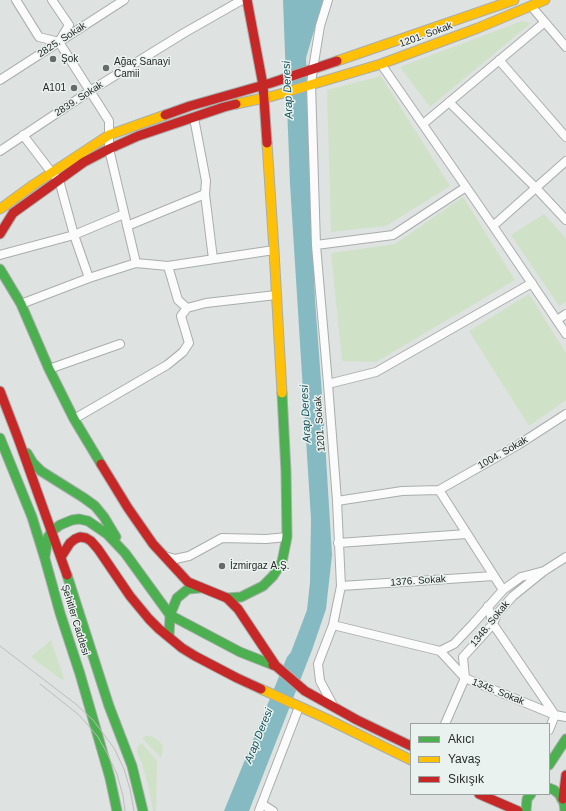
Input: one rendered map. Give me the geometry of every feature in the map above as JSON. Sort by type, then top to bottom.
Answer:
[{"type":"main road","points":[[227,598],[241,597],[263,586],[273,576],[282,562],[287,537],[286,472],[264,98],[267,84],[247,0]]},
{"type":"main road","name":"1201. Sokak","points":[[308,70],[514,0]]},
{"type":"main road","name":"1201. Sokak","points":[[308,85],[381,64],[478,28],[545,0]]},
{"type":"main road","points":[[0,210],[34,185],[109,135],[190,106],[267,84],[308,70]]},
{"type":"main road","points":[[0,234],[13,213],[84,162],[109,149],[138,136],[224,108],[273,96],[308,85]]},
{"type":"main road","points":[[0,268],[21,304],[49,369],[74,419],[128,508],[153,544],[188,582],[227,598],[238,609],[276,666],[305,691],[357,720],[410,746]]},
{"type":"main road","points":[[0,391],[52,531]]},
{"type":"main road","name":"Şehitler Caddesi","points":[[0,438],[32,518],[45,559],[60,613],[80,674],[108,772],[117,811]]},
{"type":"main road","points":[[18,438],[32,462],[41,471],[95,506],[110,526],[125,553]]},
{"type":"main road","points":[[45,559],[48,537],[52,531],[60,525],[72,520],[79,519],[88,521],[108,534],[125,553],[170,615],[223,644],[276,666]]},
{"type":"main road","name":"Şehitler Caddesi","points":[[52,531],[109,706],[132,766],[143,811]]},
{"type":"main road","points":[[61,557],[70,543],[75,539],[80,537],[86,538],[98,549],[130,596],[149,619],[182,648],[237,678],[410,760]]},
{"type":"main road","points":[[169,637],[170,615],[177,598],[188,589],[201,588]]},
{"type":"main road","points":[[550,763],[566,739]]},
{"type":"main road","points":[[565,806],[566,775]]},
{"type":"main road","points":[[550,788],[559,794],[565,806]]},
{"type":"main road","points":[[481,795],[518,811]]},
{"type":"main road","points":[[526,811],[527,799],[529,795]]},
{"type":"street","points":[[16,0],[39,37],[59,42],[109,121],[109,149],[136,263]]},
{"type":"street","points":[[52,0],[69,25],[59,42]]},
{"type":"street","name":"2825. Sokak","points":[[0,80],[124,0]]},
{"type":"street","name":"2839. Sokak","points":[[0,151],[90,91],[184,32],[242,0]]},
{"type":"street","name":"1201. Sokak","points":[[328,0],[308,70],[308,85],[316,246],[337,501],[341,586],[333,625],[318,664],[320,681],[335,708]]},
{"type":"street","points":[[531,6],[566,47]]},
{"type":"street","points":[[423,124],[545,22]]},
{"type":"street","points":[[499,60],[566,137]]},
{"type":"street","points":[[381,64],[566,334]]},
{"type":"street","points":[[449,102],[536,188],[566,220]]},
{"type":"street","points":[[194,118],[206,181],[205,194],[213,259]]},
{"type":"street","points":[[23,135],[58,180],[89,278]]},
{"type":"street","points":[[493,226],[566,161]]},
{"type":"street","points":[[316,246],[393,235],[466,187]]},
{"type":"street","points":[[127,226],[205,194]]},
{"type":"street","points":[[0,255],[74,234],[124,214]]},
{"type":"street","points":[[21,304],[89,278],[136,263],[168,266],[274,250]]},
{"type":"street","points":[[168,266],[178,300],[187,308]]},
{"type":"street","points":[[328,384],[376,372],[532,283]]},
{"type":"street","points":[[74,419],[167,365],[183,352],[189,343],[180,316],[187,308],[206,303],[276,295]]},
{"type":"street","points":[[557,320],[566,314]]},
{"type":"street","points":[[49,369],[120,344]]},
{"type":"street","name":"1004. Sokak","points":[[439,490],[518,445],[566,414]]},
{"type":"street","points":[[337,501],[402,491],[439,490],[503,590]]},
{"type":"street","points":[[338,543],[467,534]]},
{"type":"street","points":[[164,556],[175,559],[189,556],[222,538],[266,539],[287,537]]},
{"type":"street","name":"1348. Sokak","points":[[465,678],[463,657],[493,624],[497,614],[513,596],[544,571],[566,557]]},
{"type":"street","points":[[440,650],[454,644],[503,590],[521,577],[544,571]]},
{"type":"street","name":"1376. Sokak","points":[[341,586],[494,576]]},
{"type":"street","name":"1345. Sokak","points":[[488,606],[493,624],[555,715]]},
{"type":"street","points":[[333,625],[440,650],[465,678]]},
{"type":"street","name":"1345. Sokak","points":[[445,723],[465,678],[555,715],[566,717]]},
{"type":"street","points":[[273,811],[260,808],[299,707]]},
{"type":"street","points":[[550,728],[555,715]]},
{"type":"green space","points":[[522,21],[531,23],[430,107],[400,67]]},
{"type":"green space","points":[[381,76],[450,186],[386,226],[331,232],[327,90]]},
{"type":"green space","points":[[463,197],[515,280],[376,362],[342,361],[331,253],[395,244]]},
{"type":"green space","points":[[544,214],[566,238],[566,302],[559,306],[511,235]]},
{"type":"green space","points":[[529,294],[566,353],[566,400],[529,426],[469,331]]},
{"type":"green space","points":[[51,640],[64,678],[62,680],[31,657]]},
{"type":"green space","points":[[146,736],[155,738],[162,745],[163,749],[161,758],[142,738]]},
{"type":"green space","points":[[142,743],[157,761],[156,811],[153,811],[149,788],[137,752],[137,747]]},
{"type":"water","name":"Arap Deresi","points":[[283,0],[323,0],[306,58],[315,300],[332,555],[326,609],[312,650],[249,811],[224,811],[287,657],[291,652],[307,610],[310,582],[311,519],[290,184]]},
{"type":"tram line","points":[[0,646],[77,705],[93,720],[114,748],[124,769],[130,789],[134,811]]},
{"type":"tram line","points":[[40,684],[79,715],[98,737],[117,774],[123,796],[125,811]]},
{"type":"traffic: fast","points":[[0,269],[21,304],[49,369],[74,419],[101,464]]},
{"type":"traffic: fast","points":[[227,598],[241,597],[263,586],[273,576],[282,562],[287,537],[286,472],[282,393]]},
{"type":"traffic: fast","points":[[0,438],[32,517],[60,613],[80,674],[110,778],[117,811]]},
{"type":"traffic: fast","points":[[27,453],[33,463],[41,471],[95,506],[104,517],[116,537]]},
{"type":"traffic: fast","points":[[45,556],[48,537],[52,531],[60,525],[72,520],[79,519],[88,521],[107,534],[125,553],[170,615],[240,652],[273,665]]},
{"type":"traffic: fast","points":[[67,575],[109,706],[132,766],[143,811]]},
{"type":"traffic: fast","points":[[169,637],[170,615],[177,598],[188,589],[200,588]]},
{"type":"traffic: fast","points":[[550,763],[566,739]]},
{"type":"traffic: fast","points":[[550,788],[559,794],[564,803],[565,811]]},
{"type":"traffic: fast","points":[[526,811],[527,799],[530,795]]},
{"type":"traffic: slow","points":[[337,61],[514,0]]},
{"type":"traffic: slow","points":[[236,104],[273,96],[381,64],[478,28],[545,0]]},
{"type":"traffic: slow","points":[[0,209],[33,185],[109,135],[165,115]]},
{"type":"traffic: slow","points":[[267,143],[282,393]]},
{"type":"traffic: slow","points":[[261,689],[410,760]]},
{"type":"traffic: jam","points":[[247,0],[263,85],[267,143]]},
{"type":"traffic: jam","points":[[165,115],[190,106],[271,83],[337,61]]},
{"type":"traffic: jam","points":[[0,234],[13,213],[84,162],[138,136],[236,104]]},
{"type":"traffic: jam","points":[[0,391],[67,575]]},
{"type":"traffic: jam","points":[[101,464],[128,508],[153,544],[188,582],[227,598],[238,609],[276,666]]},
{"type":"traffic: jam","points":[[61,557],[70,543],[75,539],[80,537],[91,541],[130,596],[159,629],[182,648],[195,656],[261,689]]},
{"type":"traffic: jam","points":[[273,665],[305,691],[357,720],[410,746]]},
{"type":"traffic: jam","points":[[563,799],[566,775]]},
{"type":"traffic: jam","points":[[481,795],[518,811]]},
{"type":"place","name":"Şok","points":[[53,59]]},
{"type":"place","name":"Ağaç Sanayi Camii","points":[[106,68]]},
{"type":"place","name":"A101","points":[[74,88]]},
{"type":"place","name":"İzmirgaz A.Ş.","points":[[222,566]]}]
